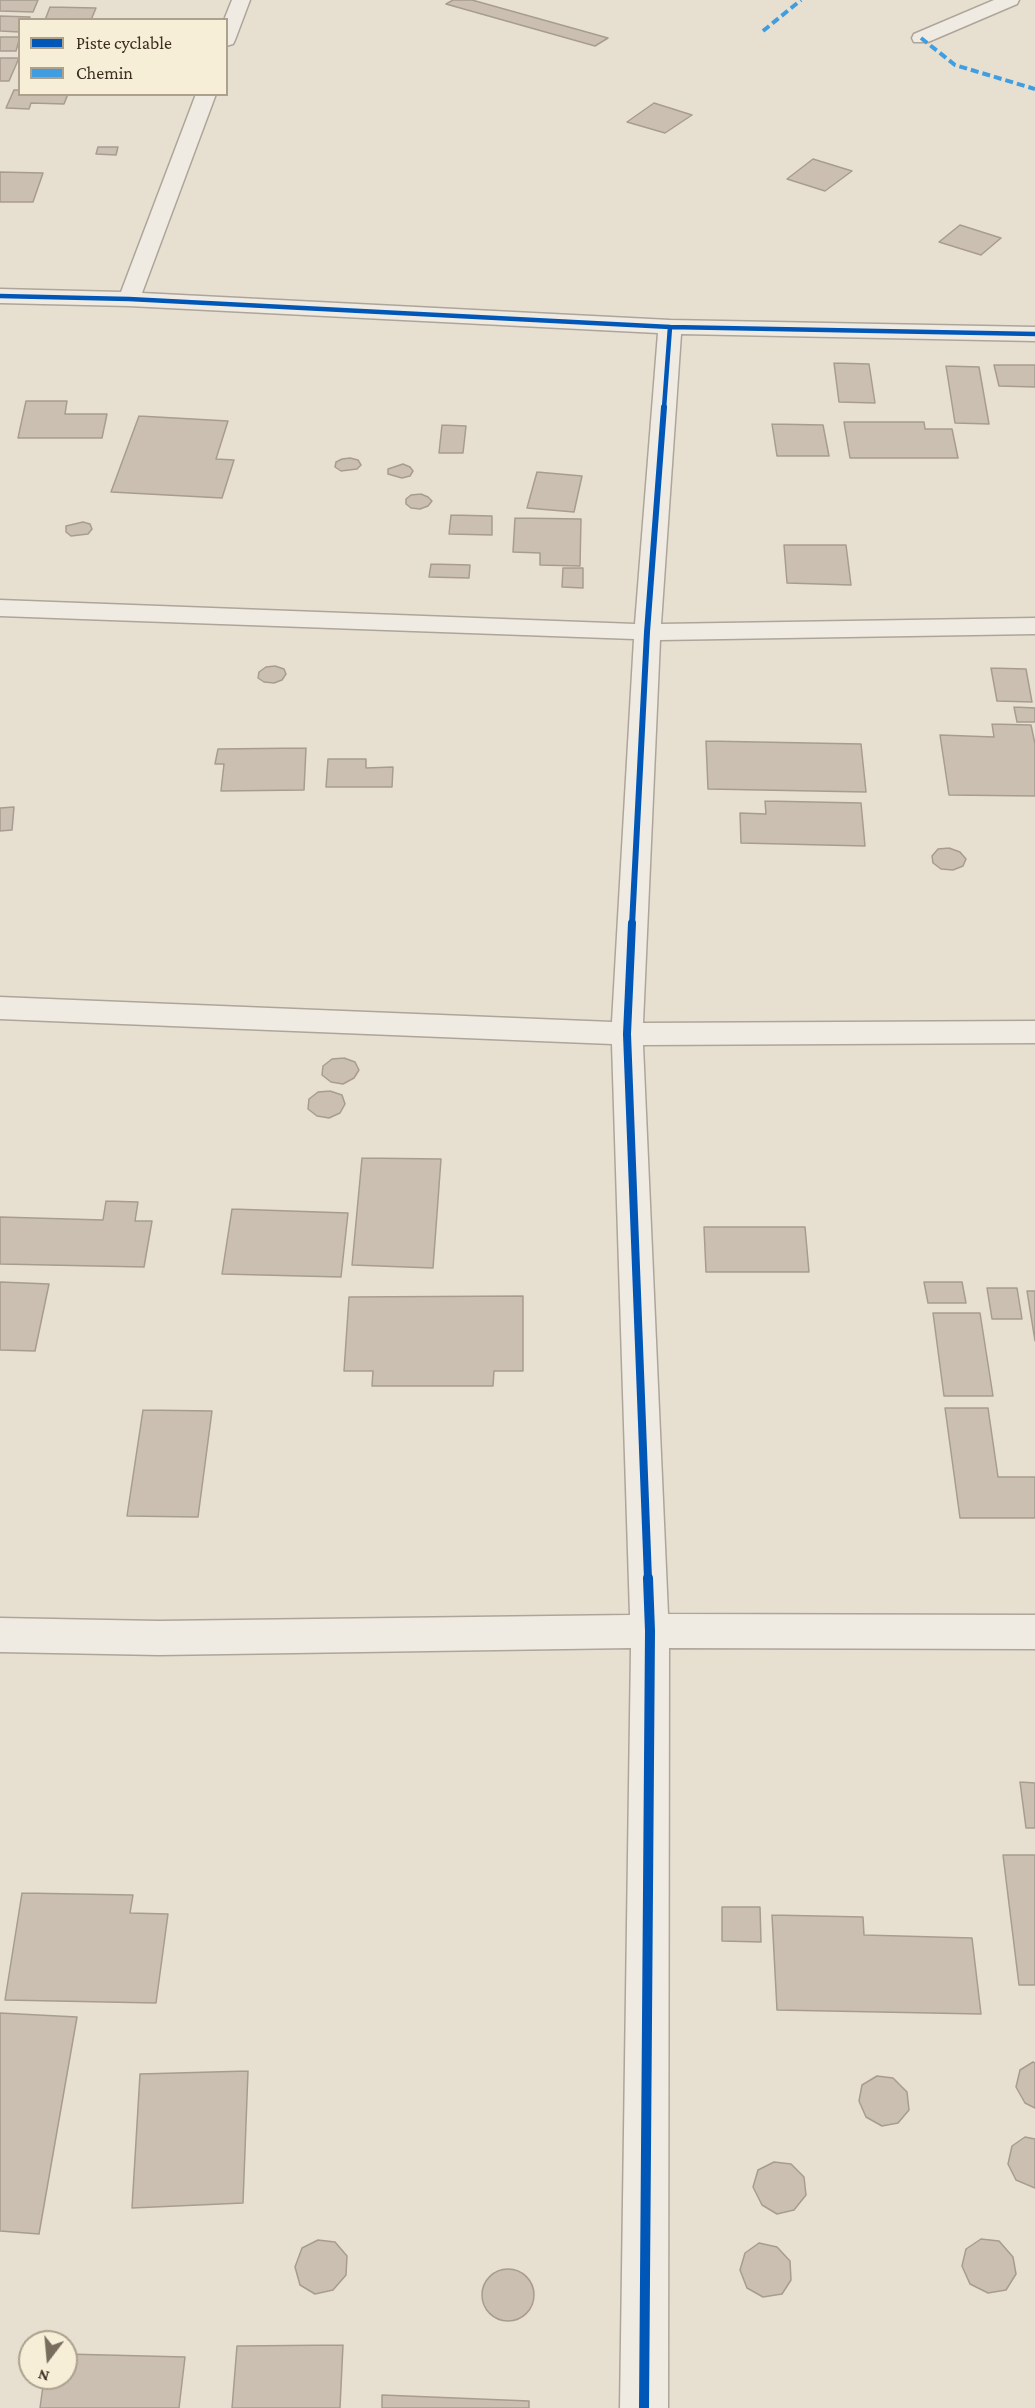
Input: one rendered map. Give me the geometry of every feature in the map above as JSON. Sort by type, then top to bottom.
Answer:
[{"type":"street","points":[[228,35],[241,0]]},
{"type":"street","points":[[921,38],[1010,0]]},
{"type":"street","points":[[129,299],[205,96]]},
{"type":"street","points":[[0,296],[129,299],[669,327],[1035,334]]},
{"type":"street","points":[[644,2408],[650,1631],[627,1034],[647,632],[669,327]]},
{"type":"street","points":[[0,608],[647,632],[1035,626]]},
{"type":"street","points":[[0,1008],[627,1034],[1035,1032]]},
{"type":"street","points":[[0,1635],[159,1638],[650,1631],[1035,1632]]},
{"type":"building","points":[[0,0],[38,0],[33,12],[0,11]]},
{"type":"building","points":[[453,0],[472,0],[608,38],[595,46],[446,4]]},
{"type":"building","points":[[50,7],[96,8],[92,18],[46,18]]},
{"type":"building","points":[[0,16],[30,17],[18,18],[18,32],[0,31]]},
{"type":"building","points":[[0,37],[18,37],[16,51],[0,51]]},
{"type":"building","points":[[0,58],[18,58],[9,81],[0,81]]},
{"type":"building","points":[[14,90],[18,90],[18,96],[67,96],[64,104],[31,103],[29,109],[6,108]]},
{"type":"building","points":[[654,103],[692,115],[665,133],[627,122]]},
{"type":"building","points":[[98,147],[118,147],[116,155],[96,154]]},
{"type":"building","points":[[813,159],[852,171],[825,191],[787,179]]},
{"type":"building","points":[[0,172],[43,173],[33,202],[0,202]]},
{"type":"building","points":[[960,225],[1001,238],[981,255],[939,242]]},
{"type":"building","points":[[834,363],[869,364],[875,403],[839,402]]},
{"type":"building","points":[[994,365],[1035,365],[1035,387],[999,386]]},
{"type":"building","points":[[946,366],[979,367],[989,424],[955,423]]},
{"type":"building","points":[[26,401],[67,401],[65,414],[107,414],[102,438],[18,438]]},
{"type":"building","points":[[139,416],[228,421],[216,459],[234,460],[222,498],[111,492]]},
{"type":"building","points":[[844,422],[924,422],[925,429],[952,429],[958,458],[850,458]]},
{"type":"building","points":[[772,424],[823,425],[829,456],[777,456]]},
{"type":"building","points":[[442,425],[466,426],[463,453],[439,453]]},
{"type":"building","points":[[350,458],[358,460],[361,465],[357,469],[341,471],[335,467],[336,462]]},
{"type":"building","points":[[403,464],[413,471],[410,476],[402,478],[388,474],[388,469]]},
{"type":"building","points":[[537,472],[582,476],[574,512],[527,508]]},
{"type":"building","points":[[421,494],[432,501],[428,506],[420,509],[411,508],[406,504],[406,499],[411,495]]},
{"type":"building","points":[[451,515],[492,516],[492,535],[449,534]]},
{"type":"building","points":[[515,518],[581,519],[580,566],[540,565],[540,553],[513,552]]},
{"type":"building","points":[[83,522],[90,524],[92,529],[88,534],[71,536],[66,532],[66,526]]},
{"type":"building","points":[[784,545],[846,545],[851,585],[787,583]]},
{"type":"building","points":[[431,564],[470,565],[469,578],[429,577]]},
{"type":"building","points":[[563,568],[583,568],[583,588],[562,587]]},
{"type":"building","points":[[275,666],[284,669],[286,674],[282,680],[274,683],[264,682],[258,678],[259,672],[266,667]]},
{"type":"building","points":[[991,668],[1026,669],[1032,702],[997,701]]},
{"type":"building","points":[[1014,707],[1035,708],[1035,722],[1017,722]]},
{"type":"building","points":[[992,724],[1031,725],[1035,744],[1035,796],[949,795],[940,735],[994,737]]},
{"type":"building","points":[[706,741],[861,744],[866,792],[708,789]]},
{"type":"building","points":[[306,748],[304,790],[221,791],[224,764],[215,764],[218,749]]},
{"type":"building","points":[[328,759],[366,759],[366,768],[393,767],[392,787],[326,787]]},
{"type":"building","points":[[765,801],[861,803],[865,846],[741,843],[740,813],[766,814]]},
{"type":"building","points":[[14,807],[12,830],[0,831],[0,808]]},
{"type":"building","points":[[949,848],[960,852],[966,859],[963,866],[953,870],[941,869],[933,863],[932,856],[938,849]]},
{"type":"building","points":[[344,1058],[355,1062],[359,1070],[354,1078],[343,1084],[331,1082],[322,1075],[323,1066],[332,1059]]},
{"type":"building","points":[[330,1091],[342,1095],[345,1104],[340,1113],[329,1118],[317,1116],[308,1109],[309,1099],[318,1092]]},
{"type":"building","points":[[362,1158],[441,1159],[433,1268],[352,1265]]},
{"type":"building","points":[[106,1201],[138,1202],[135,1221],[152,1221],[144,1267],[0,1264],[0,1217],[103,1220]]},
{"type":"building","points":[[232,1209],[348,1213],[341,1277],[222,1274]]},
{"type":"building","points":[[704,1227],[805,1227],[809,1272],[706,1272]]},
{"type":"building","points":[[0,1282],[49,1284],[35,1351],[0,1350]]},
{"type":"building","points":[[924,1282],[962,1282],[966,1303],[928,1303]]},
{"type":"building","points":[[987,1288],[1017,1288],[1022,1319],[992,1319]]},
{"type":"building","points":[[1027,1291],[1035,1291],[1035,1341]]},
{"type":"building","points":[[523,1296],[523,1371],[494,1371],[493,1386],[372,1386],[373,1371],[344,1371],[349,1297]]},
{"type":"building","points":[[933,1313],[980,1313],[993,1396],[944,1396]]},
{"type":"building","points":[[945,1408],[988,1408],[998,1477],[1035,1477],[1035,1518],[960,1518]]},
{"type":"building","points":[[143,1410],[212,1411],[198,1517],[127,1516]]},
{"type":"building","points":[[1020,1782],[1035,1783],[1035,1828],[1026,1828]]},
{"type":"building","points":[[1003,1855],[1035,1855],[1035,1985],[1019,1985]]},
{"type":"building","points":[[22,1893],[133,1895],[130,1913],[168,1914],[156,2003],[5,2000]]},
{"type":"building","points":[[722,1907],[760,1907],[761,1942],[722,1941]]},
{"type":"building","points":[[772,1915],[863,1917],[864,1935],[972,1938],[981,2014],[777,2010]]},
{"type":"building","points":[[0,2013],[77,2017],[39,2234],[0,2231]]},
{"type":"building","points":[[1035,2063],[1035,2108],[1025,2103],[1016,2087],[1020,2070]]},
{"type":"building","points":[[248,2071],[243,2203],[132,2208],[140,2074]]},
{"type":"building","points":[[877,2076],[893,2078],[907,2092],[909,2110],[898,2123],[882,2126],[866,2117],[859,2101],[862,2085]]},
{"type":"building","points":[[1025,2137],[1035,2139],[1035,2188],[1016,2180],[1008,2164],[1012,2146]]},
{"type":"building","points":[[774,2162],[791,2164],[804,2177],[806,2195],[794,2210],[777,2214],[762,2205],[753,2187],[758,2170]]},
{"type":"building","points":[[981,2239],[999,2241],[1013,2257],[1016,2274],[1006,2290],[988,2293],[970,2284],[962,2266],[966,2249]]},
{"type":"building","points":[[318,2240],[335,2242],[347,2256],[346,2275],[333,2290],[315,2294],[300,2285],[295,2267],[302,2248]]},
{"type":"building","points":[[759,2243],[777,2247],[790,2261],[791,2280],[782,2294],[763,2297],[747,2288],[740,2270],[745,2253]]},
{"type":"building","points":[[503,2269],[513,2269],[527,2276],[534,2295],[527,2314],[513,2321],[503,2321],[493,2317],[486,2310],[482,2300],[482,2290],[486,2280],[493,2273]]},
{"type":"building","points":[[343,2345],[340,2408],[232,2408],[237,2346]]},
{"type":"building","points":[[78,2354],[185,2357],[179,2408],[40,2408],[42,2390],[78,2390]]},
{"type":"building","points":[[382,2395],[529,2401],[529,2408],[382,2408]]},
{"type":"marked path","points":[[763,31],[801,0]]},
{"type":"marked path","points":[[921,38],[955,65],[1035,89]]},
{"type":"cycle path","points":[[0,296],[129,299],[670,327],[1035,334]]},
{"type":"cycle path","points":[[644,2408],[650,1631],[627,1034],[647,632],[670,327]]}]
